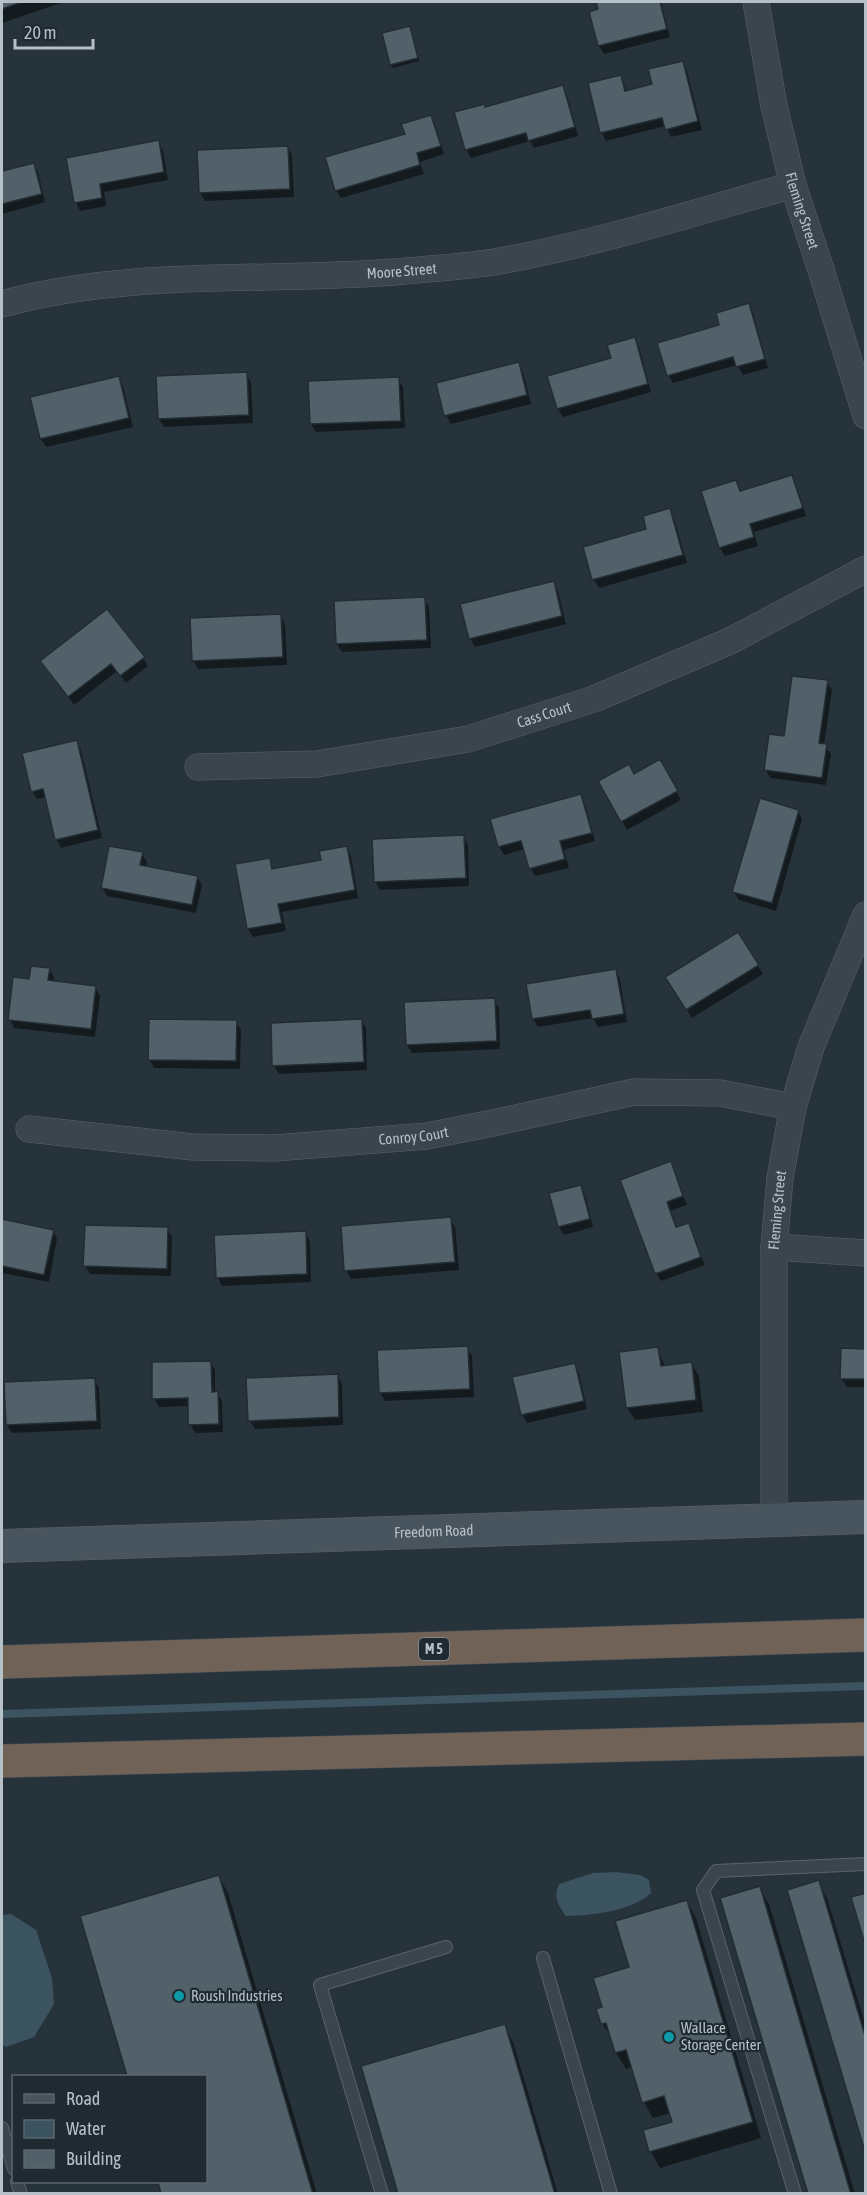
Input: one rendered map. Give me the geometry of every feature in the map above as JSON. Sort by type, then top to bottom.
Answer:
[{"type":"highway","name":"M 5","points":[[2,1662],[866,1635]]},
{"type":"highway","points":[[2,1761],[866,1739]]},
{"type":"street","name":"Fleming Street","points":[[756,2],[774,106],[794,185],[866,416]]},
{"type":"street","name":"Moore Street","points":[[2,304],[32,296],[94,286],[155,280],[325,276],[395,272],[493,262],[605,238],[794,185]]},
{"type":"street","name":"Cass Court","points":[[198,767],[317,764],[468,738],[594,699],[730,641],[866,569]]},
{"type":"street","name":"Fleming Street","points":[[774,1520],[774,1248],[780,1178],[793,1107],[811,1047],[866,915]]},
{"type":"street","name":"Conroy Court","points":[[29,1129],[194,1147],[275,1148],[427,1136],[493,1124],[634,1092],[720,1093],[793,1107]]},
{"type":"street","points":[[774,1248],[866,1253]]},
{"type":"street","name":"Freedom Road","points":[[2,1546],[866,1517]]},
{"type":"lane","points":[[795,2193],[703,1890],[716,1871],[866,1864]]},
{"type":"lane","points":[[382,2193],[320,1985],[446,1947]]},
{"type":"lane","points":[[543,1958],[611,2193]]},
{"type":"lane","points":[[2,2128],[12,2162]]},
{"type":"water","points":[[616,1872],[640,1875],[649,1880],[651,1893],[622,1908],[566,1916],[557,1900],[556,1893],[559,1884],[593,1873]]},
{"type":"water","points":[[11,1914],[36,1930],[52,1978],[54,2004],[34,2037],[6,2047],[2,2045],[2,1915]]},
{"type":"building","points":[[2,2],[22,2],[2,9]]},
{"type":"building","points":[[596,2],[660,2],[667,29],[598,46],[589,12],[598,9]]},
{"type":"building","points":[[410,26],[418,58],[390,65],[382,33]]},
{"type":"building","points":[[683,61],[698,121],[665,130],[662,118],[600,133],[588,83],[621,75],[625,91],[652,84],[648,69]]},
{"type":"building","points":[[563,85],[575,127],[528,141],[526,133],[465,150],[454,112],[485,104],[485,107]]},
{"type":"building","points":[[431,115],[441,146],[417,153],[420,165],[335,191],[325,157],[405,134],[401,124]]},
{"type":"building","points":[[159,140],[164,172],[100,184],[102,198],[74,203],[66,158]]},
{"type":"building","points":[[288,146],[290,189],[199,193],[197,150]]},
{"type":"building","points":[[34,163],[42,194],[2,204],[2,171]]},
{"type":"building","points":[[749,303],[765,359],[736,367],[733,357],[667,376],[657,343],[719,325],[716,313]]},
{"type":"building","points":[[635,337],[648,384],[557,409],[547,376],[611,358],[607,345]]},
{"type":"building","points":[[519,362],[527,395],[444,416],[436,383]]},
{"type":"building","points":[[247,372],[249,415],[158,419],[156,376]]},
{"type":"building","points":[[119,376],[129,418],[40,439],[30,397]]},
{"type":"building","points":[[399,377],[401,421],[310,424],[308,381]]},
{"type":"building","points":[[792,475],[803,508],[750,524],[754,537],[719,548],[701,491],[736,480],[740,491]]},
{"type":"building","points":[[670,508],[683,555],[592,580],[583,547],[646,529],[643,516]]},
{"type":"building","points":[[554,581],[562,616],[469,639],[460,604]]},
{"type":"building","points":[[425,597],[427,640],[336,644],[334,601]]},
{"type":"building","points":[[107,609],[145,657],[120,676],[111,664],[68,697],[40,661]]},
{"type":"building","points":[[281,614],[283,657],[192,661],[190,618]]},
{"type":"building","points":[[792,676],[828,680],[819,743],[827,744],[822,778],[764,770],[769,734],[784,736]]},
{"type":"building","points":[[77,740],[98,830],[55,840],[43,789],[31,792],[22,753]]},
{"type":"building","points":[[660,759],[678,791],[621,822],[598,781],[629,764],[634,774]]},
{"type":"building","points":[[581,794],[592,833],[560,841],[565,859],[529,869],[521,841],[498,847],[490,819]]},
{"type":"building","points":[[760,798],[799,810],[772,903],[732,892]]},
{"type":"building","points":[[464,835],[466,878],[374,882],[372,839]]},
{"type":"building","points":[[109,846],[143,852],[140,865],[198,876],[192,905],[101,888]]},
{"type":"building","points":[[347,846],[355,890],[278,904],[282,923],[247,929],[235,864],[270,858],[272,869],[321,860],[319,851]]},
{"type":"building","points":[[738,932],[759,965],[686,1010],[665,977]]},
{"type":"building","points":[[31,966],[50,968],[48,980],[96,986],[91,1029],[8,1020],[13,977],[29,979]]},
{"type":"building","points":[[616,969],[624,1014],[592,1019],[590,1010],[532,1019],[526,984]]},
{"type":"building","points":[[495,998],[497,1041],[406,1045],[404,1002]]},
{"type":"building","points":[[149,1019],[237,1020],[236,1061],[148,1060]]},
{"type":"building","points":[[362,1019],[364,1062],[272,1066],[271,1023]]},
{"type":"building","points":[[671,1161],[683,1196],[667,1202],[676,1227],[689,1223],[701,1257],[655,1274],[620,1180]]},
{"type":"building","points":[[581,1185],[590,1219],[558,1227],[549,1193]]},
{"type":"building","points":[[451,1217],[455,1262],[344,1271],[341,1226]]},
{"type":"building","points":[[2,1219],[54,1230],[44,1275],[2,1266]]},
{"type":"building","points":[[85,1225],[168,1227],[167,1269],[83,1266]]},
{"type":"building","points":[[306,1231],[307,1274],[216,1278],[214,1235]]},
{"type":"building","points":[[468,1346],[470,1389],[379,1393],[377,1350]]},
{"type":"building","points":[[658,1347],[661,1366],[692,1362],[696,1400],[626,1408],[619,1352]]},
{"type":"building","points":[[841,1348],[866,1349],[866,1379],[840,1379]]},
{"type":"building","points":[[211,1361],[212,1392],[218,1391],[219,1424],[188,1425],[188,1398],[152,1399],[152,1362]]},
{"type":"building","points":[[575,1363],[584,1401],[521,1415],[512,1377]]},
{"type":"building","points":[[338,1374],[339,1417],[248,1421],[246,1378]]},
{"type":"building","points":[[95,1378],[97,1421],[6,1425],[4,1382]]},
{"type":"building","name":"Roush Industries","points":[[219,1875],[313,2194],[161,2194],[158,2183],[207,2183],[207,2075],[127,2075],[80,1916]]},
{"type":"building","points":[[819,1880],[866,2039],[866,2155],[787,1890]]},
{"type":"building","points":[[760,1886],[851,2194],[808,2194],[720,1898]]},
{"type":"building","points":[[866,1893],[866,1948],[851,1897]]},
{"type":"building","name":"Wallace Storage Center","points":[[687,1900],[753,2122],[649,2152],[643,2130],[672,2122],[664,2096],[642,2103],[626,2050],[615,2053],[606,2023],[601,2024],[596,2009],[602,2007],[593,1978],[629,1967],[615,1921]]},
{"type":"building","points":[[505,2024],[555,2194],[398,2194],[361,2066]]},
{"type":"waterway","points":[[2,1714],[866,1686]]},
{"type":"place","name":"Roush Industries","points":[[179,1996]]},
{"type":"place","name":"Wallace Storage Center","points":[[669,2037]]}]
